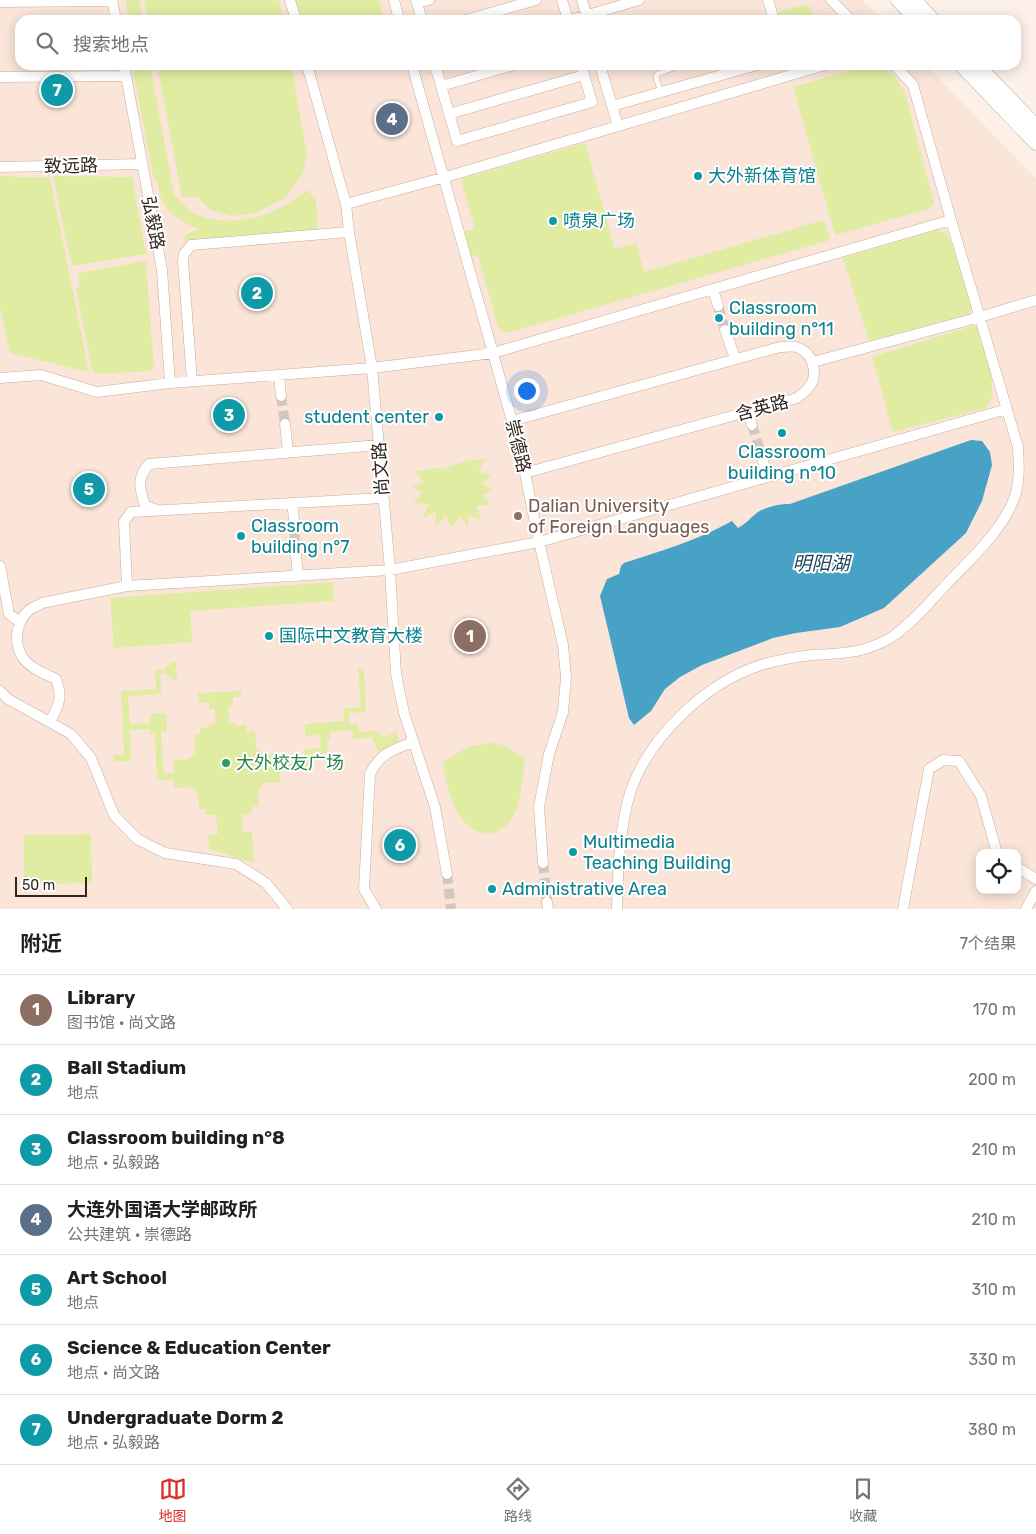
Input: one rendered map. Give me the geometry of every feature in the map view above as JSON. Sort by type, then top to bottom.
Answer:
[{"type":"main road","points":[[898,0],[912,15]]},
{"type":"main road","points":[[914,0],[928,15]]},
{"type":"main road","points":[[966,70],[1036,143]]},
{"type":"main road","points":[[982,70],[1036,126]]},
{"type":"street","points":[[0,2],[112,0],[115,15]]},
{"type":"street","points":[[290,0],[294,15]]},
{"type":"street","points":[[394,0],[398,15]]},
{"type":"street","points":[[421,15],[417,2],[429,0]]},
{"type":"street","points":[[484,15],[536,0]]},
{"type":"street","points":[[562,0],[567,15]]},
{"type":"street","points":[[582,0],[586,15]]},
{"type":"street","points":[[596,15],[639,0]]},
{"type":"street","points":[[768,0],[772,15]]},
{"type":"street","points":[[831,0],[846,15]]},
{"type":"street","name":"弘毅路","points":[[125,70],[162,270],[170,383]]},
{"type":"street","name":"尚文路","points":[[308,70],[346,204],[348,232],[372,368],[390,570],[396,674],[404,713],[434,807],[447,874]]},
{"type":"street","name":"崇德路","points":[[413,70],[442,178],[512,421],[563,645],[566,677],[563,712],[549,754],[539,807],[543,863]]},
{"type":"street","points":[[436,70],[449,114],[457,141],[592,102],[582,70],[449,114]]},
{"type":"street","points":[[441,86],[497,70]]},
{"type":"street","points":[[601,70],[618,126]]},
{"type":"street","points":[[612,106],[661,92],[725,70]]},
{"type":"street","points":[[346,204],[442,178],[807,70]]},
{"type":"street","points":[[616,909],[620,843],[631,792],[646,759],[662,736],[707,692],[759,666],[787,658],[864,649],[891,638],[917,615],[998,528],[1014,498],[1020,471],[1018,447],[913,85],[899,70]]},
{"type":"street","points":[[0,77],[126,76]]},
{"type":"street","name":"致远路","points":[[0,167],[142,164]]},
{"type":"street","points":[[0,378],[41,375],[98,392],[192,381],[372,368],[493,353],[951,220]]},
{"type":"street","points":[[192,381],[183,261],[184,254],[191,245],[348,232]]},
{"type":"street","points":[[713,289],[718,306]]},
{"type":"street","points":[[512,421],[780,347],[797,347],[809,355],[813,362],[1036,300]]},
{"type":"street","points":[[726,330],[735,358]]},
{"type":"street","name":"含英路","points":[[525,473],[797,398],[809,387],[814,377],[813,362]]},
{"type":"street","points":[[279,375],[281,396]]},
{"type":"street","points":[[50,722],[59,704],[61,692],[56,679],[33,667],[23,658],[17,640],[20,622],[30,609],[42,603],[127,586],[390,570],[539,542],[1007,409]]},
{"type":"street","points":[[748,412],[752,425]]},
{"type":"street","points":[[285,424],[288,452]]},
{"type":"street","points":[[158,510],[145,505],[141,489],[140,478],[142,471],[150,464],[380,445]]},
{"type":"street","points":[[762,457],[768,477]]},
{"type":"street","points":[[127,586],[124,522],[131,512],[383,498]]},
{"type":"street","points":[[292,503],[294,518]]},
{"type":"street","points":[[295,546],[298,576]]},
{"type":"street","points":[[0,566],[9,614],[20,622]]},
{"type":"street","points":[[0,691],[8,698],[71,734],[91,758],[114,815],[137,840],[165,853],[236,864],[266,883],[287,909]]},
{"type":"street","points":[[376,909],[364,889],[370,774],[375,763],[387,752],[413,742]]},
{"type":"street","points":[[903,909],[928,769],[944,760],[959,761],[980,796],[996,849]]},
{"type":"street","points":[[1021,870],[1036,879]]},
{"type":"street","points":[[1026,909],[1036,890]]},
{"type":"lane","points":[[661,92],[656,78],[657,74],[668,70]]},
{"type":"shaded area","name":"Dalian University of Foreign Languages","points":[[0,0],[863,0],[878,15],[15,15],[15,70],[931,70],[1036,179],[1036,909],[0,909]]},
{"type":"green space","points":[[127,0],[140,0],[142,15],[128,15],[126,7]]},
{"type":"green space","points":[[144,0],[278,0],[282,15],[147,15]]},
{"type":"green space","points":[[295,0],[379,0],[383,15],[300,15]]},
{"type":"green space","points":[[805,5],[809,6],[813,15],[776,15],[776,13]]},
{"type":"green space","points":[[133,70],[151,70],[174,194],[192,212],[214,220],[243,220],[257,217],[284,206],[307,190],[316,199],[318,231],[185,242],[185,235],[199,229],[182,221],[167,209],[159,192],[158,182],[154,181]]},
{"type":"green space","points":[[158,70],[292,70],[307,155],[302,174],[286,197],[256,213],[231,216],[211,210],[197,197],[182,197]]},
{"type":"green space","points":[[852,70],[886,70],[894,76],[905,93],[934,204],[928,209],[835,235],[793,87]]},
{"type":"green space","points":[[585,143],[615,249],[636,243],[644,272],[824,220],[830,240],[507,333],[498,327],[478,255],[469,257],[462,232],[475,229],[461,179]]},
{"type":"green space","points":[[0,176],[50,178],[89,372],[10,353],[0,306]]},
{"type":"green space","points":[[53,176],[132,177],[146,254],[72,266]]},
{"type":"green space","points":[[937,230],[948,234],[972,308],[969,314],[869,341],[843,258]]},
{"type":"green space","points":[[146,261],[154,369],[150,371],[93,373],[76,288],[80,287],[78,273]]},
{"type":"green space","points":[[976,325],[992,377],[992,397],[986,408],[893,432],[872,357]]},
{"type":"green space","points":[[485,459],[478,472],[492,474],[482,484],[493,490],[482,495],[491,505],[476,506],[482,520],[468,515],[468,527],[459,516],[451,528],[446,516],[435,526],[436,512],[422,519],[429,504],[413,503],[423,493],[411,487],[424,482],[415,472],[432,468],[442,469],[470,460]]},
{"type":"green space","points":[[333,582],[334,601],[190,611],[192,642],[114,648],[110,598]]},
{"type":"green space","name":"大外校友广场","points":[[170,662],[176,662],[177,680],[172,680],[172,676],[167,676],[166,673],[160,674],[161,694],[128,696],[130,724],[150,723],[150,714],[166,713],[167,731],[161,732],[164,773],[174,773],[174,760],[188,759],[195,753],[194,735],[200,734],[200,728],[209,728],[209,724],[216,723],[215,709],[209,709],[209,702],[199,703],[198,693],[241,691],[241,697],[233,697],[233,707],[228,707],[229,723],[235,723],[236,726],[246,725],[247,732],[255,731],[256,748],[266,754],[278,754],[279,764],[305,762],[304,750],[321,748],[320,735],[305,736],[305,724],[344,721],[343,709],[361,707],[358,668],[364,670],[366,712],[349,713],[349,725],[358,724],[359,732],[379,731],[383,738],[396,732],[399,741],[378,751],[372,737],[353,739],[352,730],[330,732],[330,740],[327,741],[328,753],[310,755],[311,768],[280,771],[280,782],[265,783],[258,790],[259,806],[252,807],[252,814],[242,815],[243,832],[252,832],[254,863],[209,849],[208,835],[218,834],[216,815],[206,815],[206,809],[199,809],[198,793],[189,787],[174,788],[173,780],[157,780],[155,734],[151,734],[150,729],[130,730],[131,761],[114,762],[114,755],[124,754],[121,691],[156,689],[155,670],[166,669],[166,666],[170,666]]},
{"type":"green space","points":[[493,743],[505,746],[525,758],[523,779],[517,808],[510,821],[498,831],[491,833],[479,832],[462,819],[456,809],[447,785],[443,763],[467,748]]},
{"type":"green space","points":[[91,834],[92,883],[24,884],[24,835]]},
{"type":"water","name":"明阳湖","points":[[971,440],[982,441],[990,452],[992,465],[982,501],[966,533],[884,608],[840,627],[773,638],[702,665],[680,677],[665,689],[651,711],[634,725],[629,718],[600,596],[607,579],[619,574],[624,563],[693,539],[732,521],[738,528],[766,508],[790,504]]},
{"type":"tunnel","points":[[718,306],[725,330]]},
{"type":"tunnel","points":[[281,396],[285,424]]},
{"type":"tunnel","points":[[752,425],[762,457]]},
{"type":"tunnel","points":[[294,518],[295,546]]},
{"type":"tunnel","points":[[543,863],[547,902]]},
{"type":"tunnel","points":[[447,874],[451,909]]},
{"type":"place","name":"Undergraduate Dorm 2","points":[[57,90]]},
{"type":"place","name":"大连外国语大学邮政所","points":[[392,119]]},
{"type":"place","name":"大外新体育馆","points":[[698,176]]},
{"type":"place","name":"喷泉广场","points":[[553,221]]},
{"type":"place","name":"Ball Stadium","points":[[257,293]]},
{"type":"place","name":"Classroom building n°11","points":[[719,318]]},
{"type":"place","name":"Classroom building n°8","points":[[229,415]]},
{"type":"place","name":"student center","points":[[439,417]]},
{"type":"place","name":"Classroom building n°10","points":[[782,433]]},
{"type":"place","name":"Art School","points":[[89,489]]},
{"type":"place","name":"Dalian University of Foreign Languages","points":[[518,516]]},
{"type":"place","name":"Classroom building n°7","points":[[241,536]]},
{"type":"place","name":"国际中文教育大楼","points":[[269,636]]},
{"type":"place","name":"Library","points":[[470,636]]},
{"type":"place","name":"大外校友广场","points":[[226,763]]},
{"type":"place","name":"Science & Education Center","points":[[400,845]]},
{"type":"place","name":"Multimedia Teaching Building","points":[[573,852]]},
{"type":"place","name":"Administrative Area","points":[[492,889]]}]
